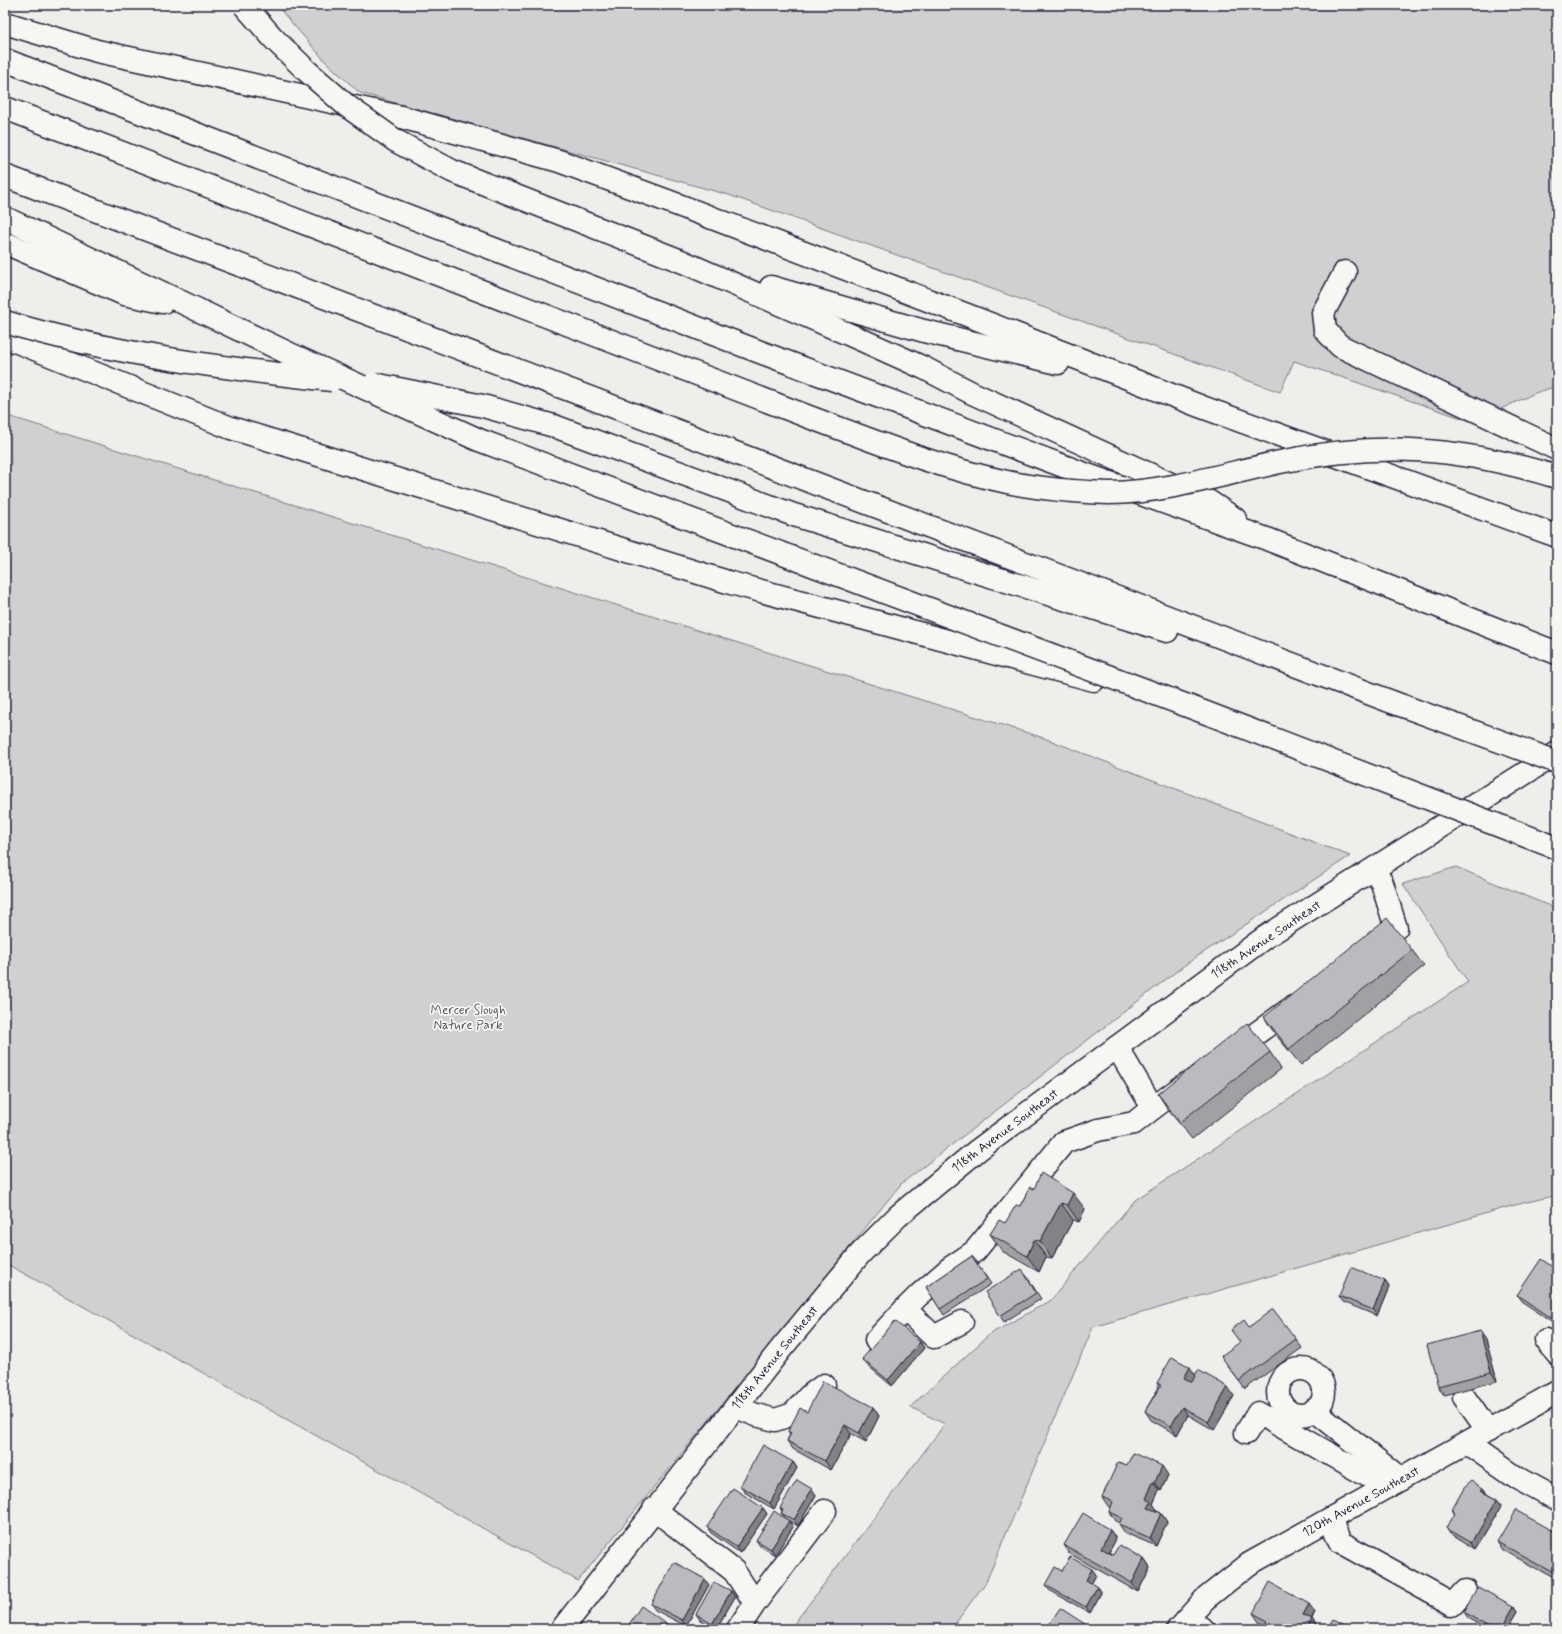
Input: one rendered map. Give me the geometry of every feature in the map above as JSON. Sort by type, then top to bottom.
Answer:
[{"type":"main road","points":[[244,5],[274,39],[307,71],[348,106],[396,141],[452,171],[681,261],[924,368],[972,393],[1188,491],[1208,501],[1267,539]]},
{"type":"main road","points":[[5,22],[97,51],[401,117],[559,161],[952,309],[1136,382],[1557,536]]},
{"type":"main road","points":[[5,60],[760,352],[1082,473],[1267,539],[1557,653]]},
{"type":"main road","points":[[5,108],[802,414],[910,453],[1007,482],[1056,490],[1112,493],[1158,488],[1339,452],[1384,449],[1427,450],[1480,456],[1557,477]]},
{"type":"main road","points":[[5,176],[1392,702],[1557,762]]},
{"type":"main road","points":[[5,218],[292,355],[479,440],[1209,714],[1557,848]]},
{"type":"main road","points":[[5,243],[124,294],[196,309]]},
{"type":"main road","points":[[681,261],[924,331],[1136,382]]},
{"type":"main road","points":[[1345,272],[1323,313],[1325,330],[1340,346],[1557,448]]},
{"type":"main road","points":[[5,322],[45,334],[122,352],[259,372],[379,384],[483,406],[554,426],[794,515],[1392,702]]},
{"type":"main road","points":[[5,337],[231,428],[731,583],[1071,673],[1209,714]]},
{"type":"main road","name":"118th Avenue Southeast","points":[[562,1629],[736,1406],[860,1254],[898,1216],[978,1150],[1264,938],[1374,870],[1557,753]]},
{"type":"main road","points":[[1356,961],[1396,928],[1382,883],[1374,870]]},
{"type":"main road","points":[[876,1340],[919,1295],[950,1268],[975,1251],[1064,1142],[1098,1130],[1134,1123],[1210,1066],[1312,993]]},
{"type":"main road","points":[[1117,1048],[1153,1108]]},
{"type":"main road","points":[[905,1309],[934,1337],[962,1322]]},
{"type":"main road","points":[[736,1406],[756,1415],[775,1420],[793,1414],[809,1396],[824,1385]]},
{"type":"main road","name":"120th Avenue Southeast","points":[[1189,1626],[1205,1599],[1249,1564],[1467,1444],[1557,1392]]},
{"type":"main road","points":[[1464,1397],[1488,1431]]},
{"type":"main road","points":[[1314,1410],[1394,1483]]},
{"type":"main road","points":[[1246,1433],[1258,1413],[1394,1483]]},
{"type":"main road","points":[[1467,1444],[1517,1478],[1557,1500]]},
{"type":"main road","points":[[654,1510],[734,1571],[755,1603]]},
{"type":"main road","points":[[738,1629],[755,1603],[825,1511]]},
{"type":"main road","points":[[1330,1519],[1340,1542],[1452,1604],[1465,1590]]},
{"type":"green space","points":[[276,5],[1557,5],[1557,386],[1535,393],[1473,422],[1294,361],[1280,392],[729,195],[360,93],[326,62]]},
{"type":"green space","name":"Mercer Slough Nature Park","points":[[5,415],[1044,738],[1350,856],[1186,964],[901,1184],[578,1581],[5,1263]]},
{"type":"green space","points":[[1456,867],[1557,909],[1557,1195],[1515,1205],[1093,1327],[986,1582],[951,1629],[790,1629],[945,1424],[910,1407],[990,1334],[1050,1301],[1135,1200],[1468,982],[1403,884]]},
{"type":"building","points":[[1387,918],[1412,950],[1289,1049],[1264,1017]]},
{"type":"building","points":[[1247,1023],[1270,1052],[1180,1122],[1158,1094]]},
{"type":"building","points":[[1041,1173],[1073,1193],[1067,1205],[1061,1203],[1040,1241],[1034,1240],[1027,1256],[990,1234],[999,1220],[1005,1223],[1016,1205],[1020,1206],[1030,1187],[1034,1189]]},
{"type":"building","points":[[972,1256],[987,1279],[940,1309],[926,1287]]},
{"type":"building","points":[[1541,1259],[1557,1270],[1557,1285],[1553,1290],[1557,1293],[1557,1314],[1553,1319],[1517,1295]]},
{"type":"building","points":[[1351,1267],[1385,1281],[1373,1310],[1339,1296]]},
{"type":"building","points":[[1022,1269],[1036,1293],[1000,1316],[985,1292]]},
{"type":"building","points":[[1273,1309],[1296,1339],[1239,1381],[1221,1356],[1240,1342],[1231,1330],[1244,1320],[1249,1327]]},
{"type":"building","points":[[895,1321],[920,1342],[888,1380],[862,1359]]},
{"type":"building","points":[[1480,1331],[1491,1372],[1438,1386],[1427,1345]]},
{"type":"building","points":[[1172,1357],[1190,1367],[1184,1378],[1192,1382],[1198,1370],[1228,1387],[1208,1422],[1182,1407],[1171,1426],[1145,1411],[1161,1385],[1157,1383]]},
{"type":"building","points":[[823,1381],[873,1407],[859,1433],[845,1425],[825,1461],[787,1441],[791,1433],[788,1431],[800,1408],[807,1412]]},
{"type":"building","points":[[763,1445],[793,1462],[770,1503],[740,1486]]},
{"type":"building","points":[[1133,1453],[1162,1466],[1146,1499],[1151,1502],[1148,1508],[1161,1513],[1150,1538],[1119,1524],[1122,1518],[1109,1512],[1113,1502],[1102,1497],[1118,1462],[1127,1465]]},
{"type":"building","points":[[797,1480],[812,1489],[794,1520],[781,1513],[783,1510],[780,1508]]},
{"type":"building","points":[[1472,1481],[1483,1488],[1481,1490],[1497,1499],[1472,1543],[1446,1528],[1454,1513],[1452,1512],[1453,1508],[1464,1488]]},
{"type":"building","points":[[733,1488],[763,1508],[736,1547],[707,1527]]},
{"type":"building","points":[[1515,1510],[1557,1533],[1557,1574],[1497,1541]]},
{"type":"building","points":[[774,1511],[789,1521],[771,1549],[756,1540]]},
{"type":"building","points":[[1083,1513],[1110,1530],[1101,1548],[1113,1555],[1119,1545],[1144,1559],[1132,1583],[1064,1545]]},
{"type":"building","points":[[1070,1557],[1092,1569],[1086,1580],[1097,1587],[1086,1607],[1045,1585],[1055,1567],[1062,1571]]},
{"type":"building","points":[[674,1562],[705,1579],[682,1620],[651,1604]]},
{"type":"building","points":[[714,1582],[731,1591],[712,1624],[696,1614]]},
{"type":"building","points":[[1270,1582],[1309,1604],[1303,1615],[1312,1619],[1307,1629],[1271,1629],[1266,1626],[1268,1621],[1253,1613]]},
{"type":"building","points":[[1478,1587],[1513,1606],[1500,1629],[1496,1629],[1464,1611]]},
{"type":"building","points":[[641,1606],[670,1626],[668,1629],[626,1629]]},
{"type":"building","points":[[1060,1608],[1088,1626],[1086,1629],[1046,1629]]},
{"type":"building","points":[[1557,1616],[1557,1629],[1550,1629]]},
{"type":"building","points":[[1334,1619],[1352,1629],[1328,1629]]}]
